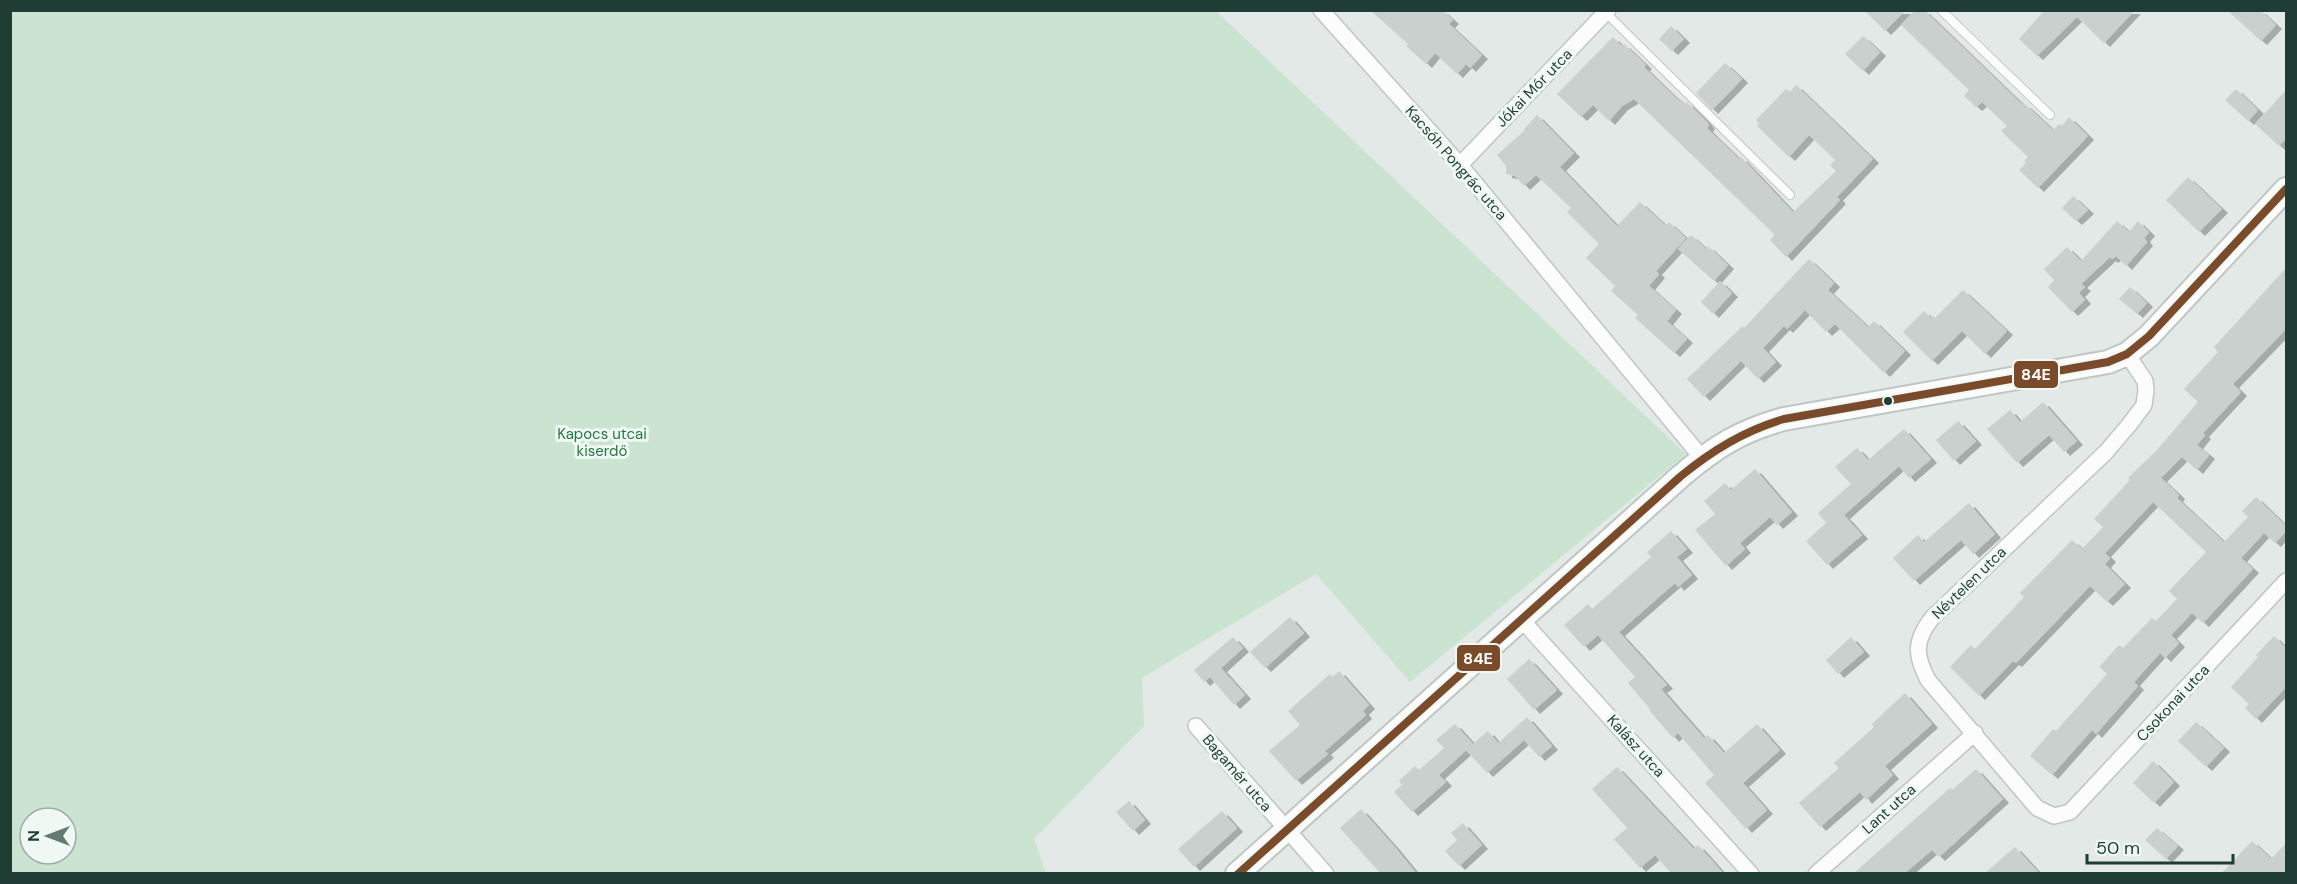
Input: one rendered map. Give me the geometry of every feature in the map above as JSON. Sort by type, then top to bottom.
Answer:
[{"type":"street","name":"Kacsóh Pongrác utca","points":[[1321,10],[1460,165],[1702,458]]},
{"type":"street","name":"Jókai Mór utca","points":[[1460,165],[1607,12]]},
{"type":"street","points":[[1237,873],[1520,618],[1702,458],[1735,436],[1758,426],[1784,419],[2108,362],[2127,354],[2149,336],[2286,189]]},
{"type":"street","name":"Névtelen utca","points":[[2054,816],[2037,808],[1928,680],[1921,666],[1918,649],[1922,631],[1932,618],[2106,452],[2144,405],[2145,381],[2127,354]]},
{"type":"street","name":"Csokonai utca","points":[[2054,816],[2070,812],[2286,581]]},
{"type":"street","name":"Kalász utca","points":[[1520,618],[1751,873]]},
{"type":"street","name":"Bagamér utca","points":[[1196,726],[1326,873]]},
{"type":"street","name":"Lant utca","points":[[1816,873],[1975,733]]},
{"type":"lane","points":[[1941,10],[2050,115]]},
{"type":"lane","points":[[1607,12],[1790,195]]},
{"type":"green space","name":"Kapocs utcai kiserdő","points":[[10,11],[1216,11],[1686,454],[1410,682],[1316,574],[1142,678],[1144,726],[1034,839],[1046,873],[11,873]]},
{"type":"building","points":[[1370,10],[1442,10],[1453,20],[1449,24],[1482,55],[1470,68],[1466,64],[1457,74],[1435,53],[1426,64],[1406,46],[1408,44]]},
{"type":"building","points":[[1864,10],[1906,10],[1885,31]]},
{"type":"building","points":[[1915,10],[1924,10],[2023,105],[2025,104],[2053,130],[2059,124],[2062,126],[2069,117],[2088,136],[2038,188],[2019,170],[2028,157],[2001,131],[2007,126],[1982,102],[1976,107],[1964,96],[1969,90],[1901,25]]},
{"type":"building","points":[[2045,10],[2135,10],[2104,43],[2077,17],[2037,56],[2019,39]]},
{"type":"building","points":[[2227,10],[2260,10],[2276,25],[2261,41]]},
{"type":"building","points":[[1671,26],[1684,39],[1672,51],[1659,39]]},
{"type":"building","points":[[1863,36],[1880,52],[1863,71],[1845,54]]},
{"type":"building","points":[[1613,37],[1646,65],[1644,67],[1679,101],[1681,99],[1686,104],[1687,102],[1709,125],[1707,128],[1739,159],[1741,157],[1793,212],[1836,171],[1830,165],[1835,160],[1809,135],[1789,157],[1757,126],[1759,124],[1756,120],[1786,89],[1790,92],[1796,85],[1873,159],[1837,197],[1840,200],[1786,257],[1770,240],[1775,235],[1634,99],[1622,106],[1609,121],[1593,105],[1581,117],[1557,94]]},
{"type":"building","points":[[1725,63],[1742,79],[1712,110],[1696,93]]},
{"type":"building","points":[[2236,89],[2258,110],[2248,121],[2225,100]]},
{"type":"building","points":[[2286,90],[2286,138],[2279,146],[2255,124]]},
{"type":"building","points":[[1537,115],[1574,153],[1560,167],[1617,226],[1640,202],[1666,226],[1669,222],[1686,238],[1656,271],[1659,274],[1649,286],[1676,310],[1667,321],[1687,339],[1674,353],[1635,318],[1638,315],[1611,291],[1615,286],[1586,258],[1599,244],[1567,212],[1571,208],[1536,175],[1524,186],[1515,176],[1506,174],[1506,166],[1497,155],[1525,130]]},
{"type":"building","points":[[2188,177],[2222,209],[2199,232],[2166,200]]},
{"type":"building","points":[[2073,196],[2088,210],[2076,221],[2062,208]]},
{"type":"building","points":[[2117,221],[2129,232],[2138,221],[2149,232],[2144,238],[2147,242],[2126,266],[2116,256],[2112,259],[2110,257],[2081,284],[2085,287],[2079,293],[2085,300],[2072,312],[2048,287],[2054,280],[2044,269],[2067,247],[2081,261]]},
{"type":"building","points":[[1691,235],[1706,249],[1708,246],[1728,265],[1714,281],[1678,249]]},
{"type":"building","points":[[1809,259],[1834,283],[1828,290],[1868,327],[1874,321],[1905,351],[1884,373],[1835,324],[1826,332],[1805,310],[1787,329],[1784,326],[1763,348],[1776,362],[1758,379],[1741,361],[1704,397],[1687,379],[1743,326],[1744,328]]},
{"type":"building","points":[[2286,268],[2286,329],[2233,384],[2241,392],[2203,433],[2205,435],[2197,445],[2209,455],[2197,470],[2182,457],[2161,478],[2179,495],[2177,498],[2224,542],[2248,517],[2242,511],[2256,497],[2286,526],[2286,531],[2275,543],[2264,533],[2241,558],[2253,569],[2203,623],[2192,613],[2171,635],[2179,643],[2165,658],[2160,653],[2134,682],[2138,686],[2096,734],[2092,730],[2052,775],[2030,756],[2053,729],[2056,731],[2107,674],[2099,667],[2119,645],[2123,648],[2152,618],[2156,621],[2177,599],[2169,591],[2206,552],[2153,502],[2105,553],[2110,558],[2105,564],[2125,584],[2107,602],[2090,586],[2016,663],[2013,661],[1979,696],[1950,667],[1971,645],[1975,649],[2024,597],[2020,593],[2072,540],[2082,549],[2103,527],[2094,519],[2130,480],[2128,478],[2157,450],[2198,402],[2184,389],[2218,352],[2214,347]]},
{"type":"building","points":[[1720,281],[1732,293],[1713,314],[1701,302]]},
{"type":"building","points":[[2130,287],[2147,303],[2137,314],[2119,299]]},
{"type":"building","points":[[1963,290],[2007,331],[1985,354],[1962,331],[1932,361],[1903,332],[1924,311],[1931,318],[1933,316],[1935,318]]},
{"type":"building","points":[[2043,402],[2077,441],[2064,452],[2049,435],[2017,463],[1987,429],[2010,410],[2020,422]]},
{"type":"building","points":[[1958,421],[1976,441],[1954,461],[1936,440]]},
{"type":"building","points":[[1904,429],[1931,459],[1909,478],[1899,466],[1844,515],[1862,535],[1827,565],[1806,541],[1826,523],[1818,513],[1851,484],[1835,467],[1857,448],[1868,460]]},
{"type":"building","points":[[1755,469],[1792,512],[1777,525],[1770,517],[1740,543],[1745,549],[1726,566],[1695,530],[1715,514],[1704,501],[1725,483],[1731,490]]},
{"type":"building","points":[[1969,503],[1995,534],[1973,554],[1961,540],[1914,581],[1893,558],[1918,535],[1924,542]]},
{"type":"building","points":[[1671,531],[1687,549],[1677,557],[1692,575],[1678,587],[1675,583],[1619,632],[1667,685],[1661,689],[1704,738],[1708,735],[1724,753],[1757,724],[1780,750],[1743,783],[1767,810],[1746,829],[1705,783],[1714,775],[1678,733],[1673,738],[1649,710],[1628,683],[1635,677],[1598,635],[1584,647],[1564,625],[1588,604],[1592,609],[1651,557],[1647,552]]},
{"type":"building","points":[[1290,617],[1304,633],[1265,668],[1250,652]]},
{"type":"building","points":[[2274,636],[2286,648],[2286,687],[2256,719],[2245,708],[2249,704],[2231,687]]},
{"type":"building","points":[[1233,637],[1243,648],[1221,668],[1245,695],[1234,705],[1210,677],[1204,682],[1194,670]]},
{"type":"building","points":[[1851,637],[1864,652],[1838,674],[1826,660]]},
{"type":"building","points":[[1529,659],[1557,690],[1534,710],[1507,679]]},
{"type":"building","points":[[1339,671],[1369,705],[1363,711],[1366,715],[1325,751],[1328,754],[1296,781],[1269,751],[1300,725],[1288,711],[1330,674],[1333,677]]},
{"type":"building","points":[[1905,693],[1932,724],[1885,766],[1893,775],[1866,800],[1860,792],[1820,827],[1799,803],[1839,768],[1834,763],[1874,727],[1872,724]]},
{"type":"building","points":[[1527,717],[1552,746],[1539,757],[1524,740],[1487,773],[1466,750],[1488,731],[1498,743]]},
{"type":"building","points":[[2196,722],[2224,748],[2206,767],[2178,741]]},
{"type":"building","points":[[1455,724],[1473,744],[1439,775],[1446,782],[1412,812],[1394,792],[1402,785],[1399,781],[1415,766],[1419,770],[1444,748],[1436,740]]},
{"type":"building","points":[[2153,761],[2174,782],[2154,803],[2133,783]]},
{"type":"building","points":[[1617,767],[1694,849],[1698,845],[1723,873],[1671,873],[1655,855],[1640,868],[1614,839],[1627,828],[1592,789]]},
{"type":"building","points":[[1976,769],[2003,799],[1939,857],[1932,850],[1905,873],[1854,873],[1950,788],[1952,790]]},
{"type":"building","points":[[1129,801],[1145,820],[1133,831],[1116,812]]},
{"type":"building","points":[[1361,809],[1416,873],[1380,873],[1340,828]]},
{"type":"building","points":[[1222,811],[1237,828],[1194,867],[1178,849]]},
{"type":"building","points":[[1463,823],[1482,845],[1459,866],[1445,851],[1457,840],[1451,833]]},
{"type":"building","points":[[2157,828],[2178,846],[2166,859],[2145,840]]},
{"type":"building","points":[[2252,841],[2271,859],[2286,843],[2286,873],[2222,873]]},
{"type":"building","points":[[2015,847],[2039,873],[1985,873]]},
{"type":"transit line","name":"84E","points":[[1238,874],[1681,476],[1717,450],[1742,435],[1784,419],[2108,362],[2127,354],[2149,336],[2286,189]]}]
